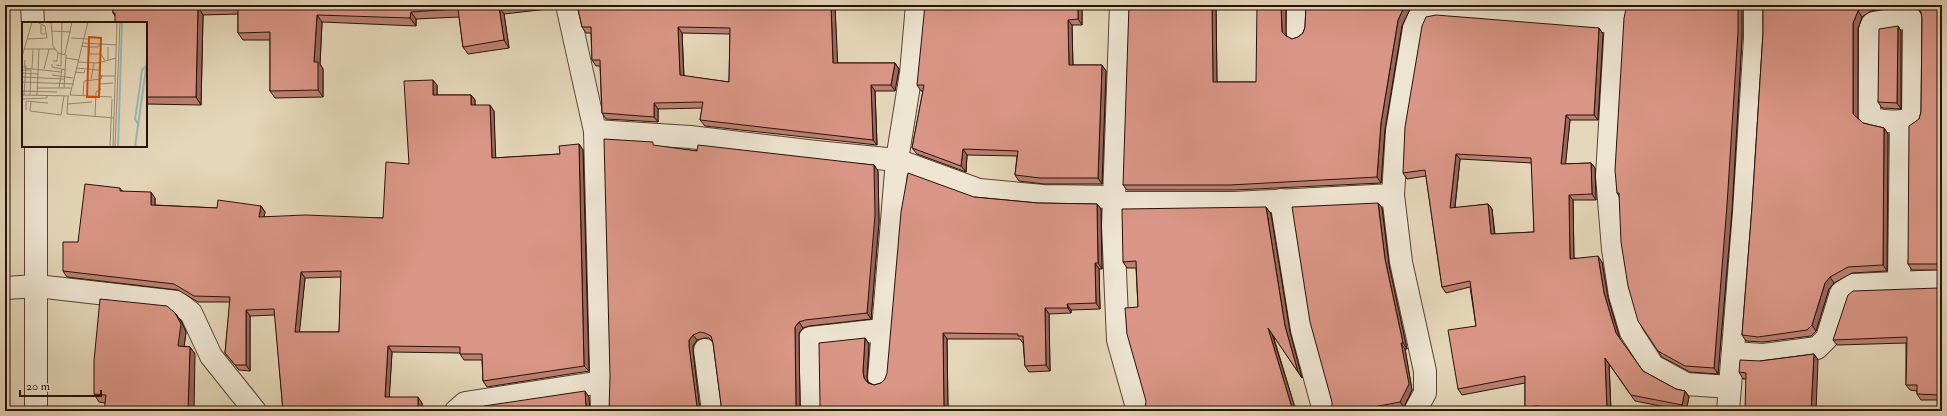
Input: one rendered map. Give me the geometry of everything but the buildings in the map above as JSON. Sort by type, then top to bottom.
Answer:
[{"type":"street","points":[[32,5],[33,22]]},
{"type":"street","points":[[567,5],[595,131],[602,411]]},
{"type":"street","points":[[879,378],[897,160],[911,72],[917,5]]},
{"type":"street","points":[[1121,5],[1114,200],[1118,340],[1138,411]]},
{"type":"street","points":[[1297,32],[1298,5]]},
{"type":"street","points":[[1728,411],[1744,212],[1755,38],[1755,5]]},
{"type":"street","points":[[1415,411],[1425,394],[1425,371],[1401,262],[1393,195],[1397,131],[1414,28],[1421,12],[1439,8],[1617,14],[1607,176],[1614,257],[1620,295],[1632,332],[1653,366],[1686,384],[1730,387]]},
{"type":"street","points":[[1880,13],[1911,19],[1914,24],[1913,118],[1901,121],[1876,120],[1869,115],[1870,29],[1880,13]]},
{"type":"street","points":[[1899,283],[1901,121]]},
{"type":"street","points":[[595,131],[690,137],[897,160],[979,190],[1044,196],[1114,200],[1234,203],[1393,195]]},
{"type":"street","points":[[36,147],[36,411]]},
{"type":"street","points":[[1281,200],[1302,330],[1324,411]]},
{"type":"street","points":[[1733,353],[1763,355],[1817,348],[1827,338],[1841,293],[1853,285],[1942,281]]},
{"type":"street","points":[[5,288],[37,286],[177,302],[191,312],[211,356],[255,411]]},
{"type":"street","points":[[812,411],[810,338],[882,330]]},
{"type":"street","points":[[705,350],[713,411]]},
{"type":"street","points":[[456,411],[465,403],[602,382]]}]
